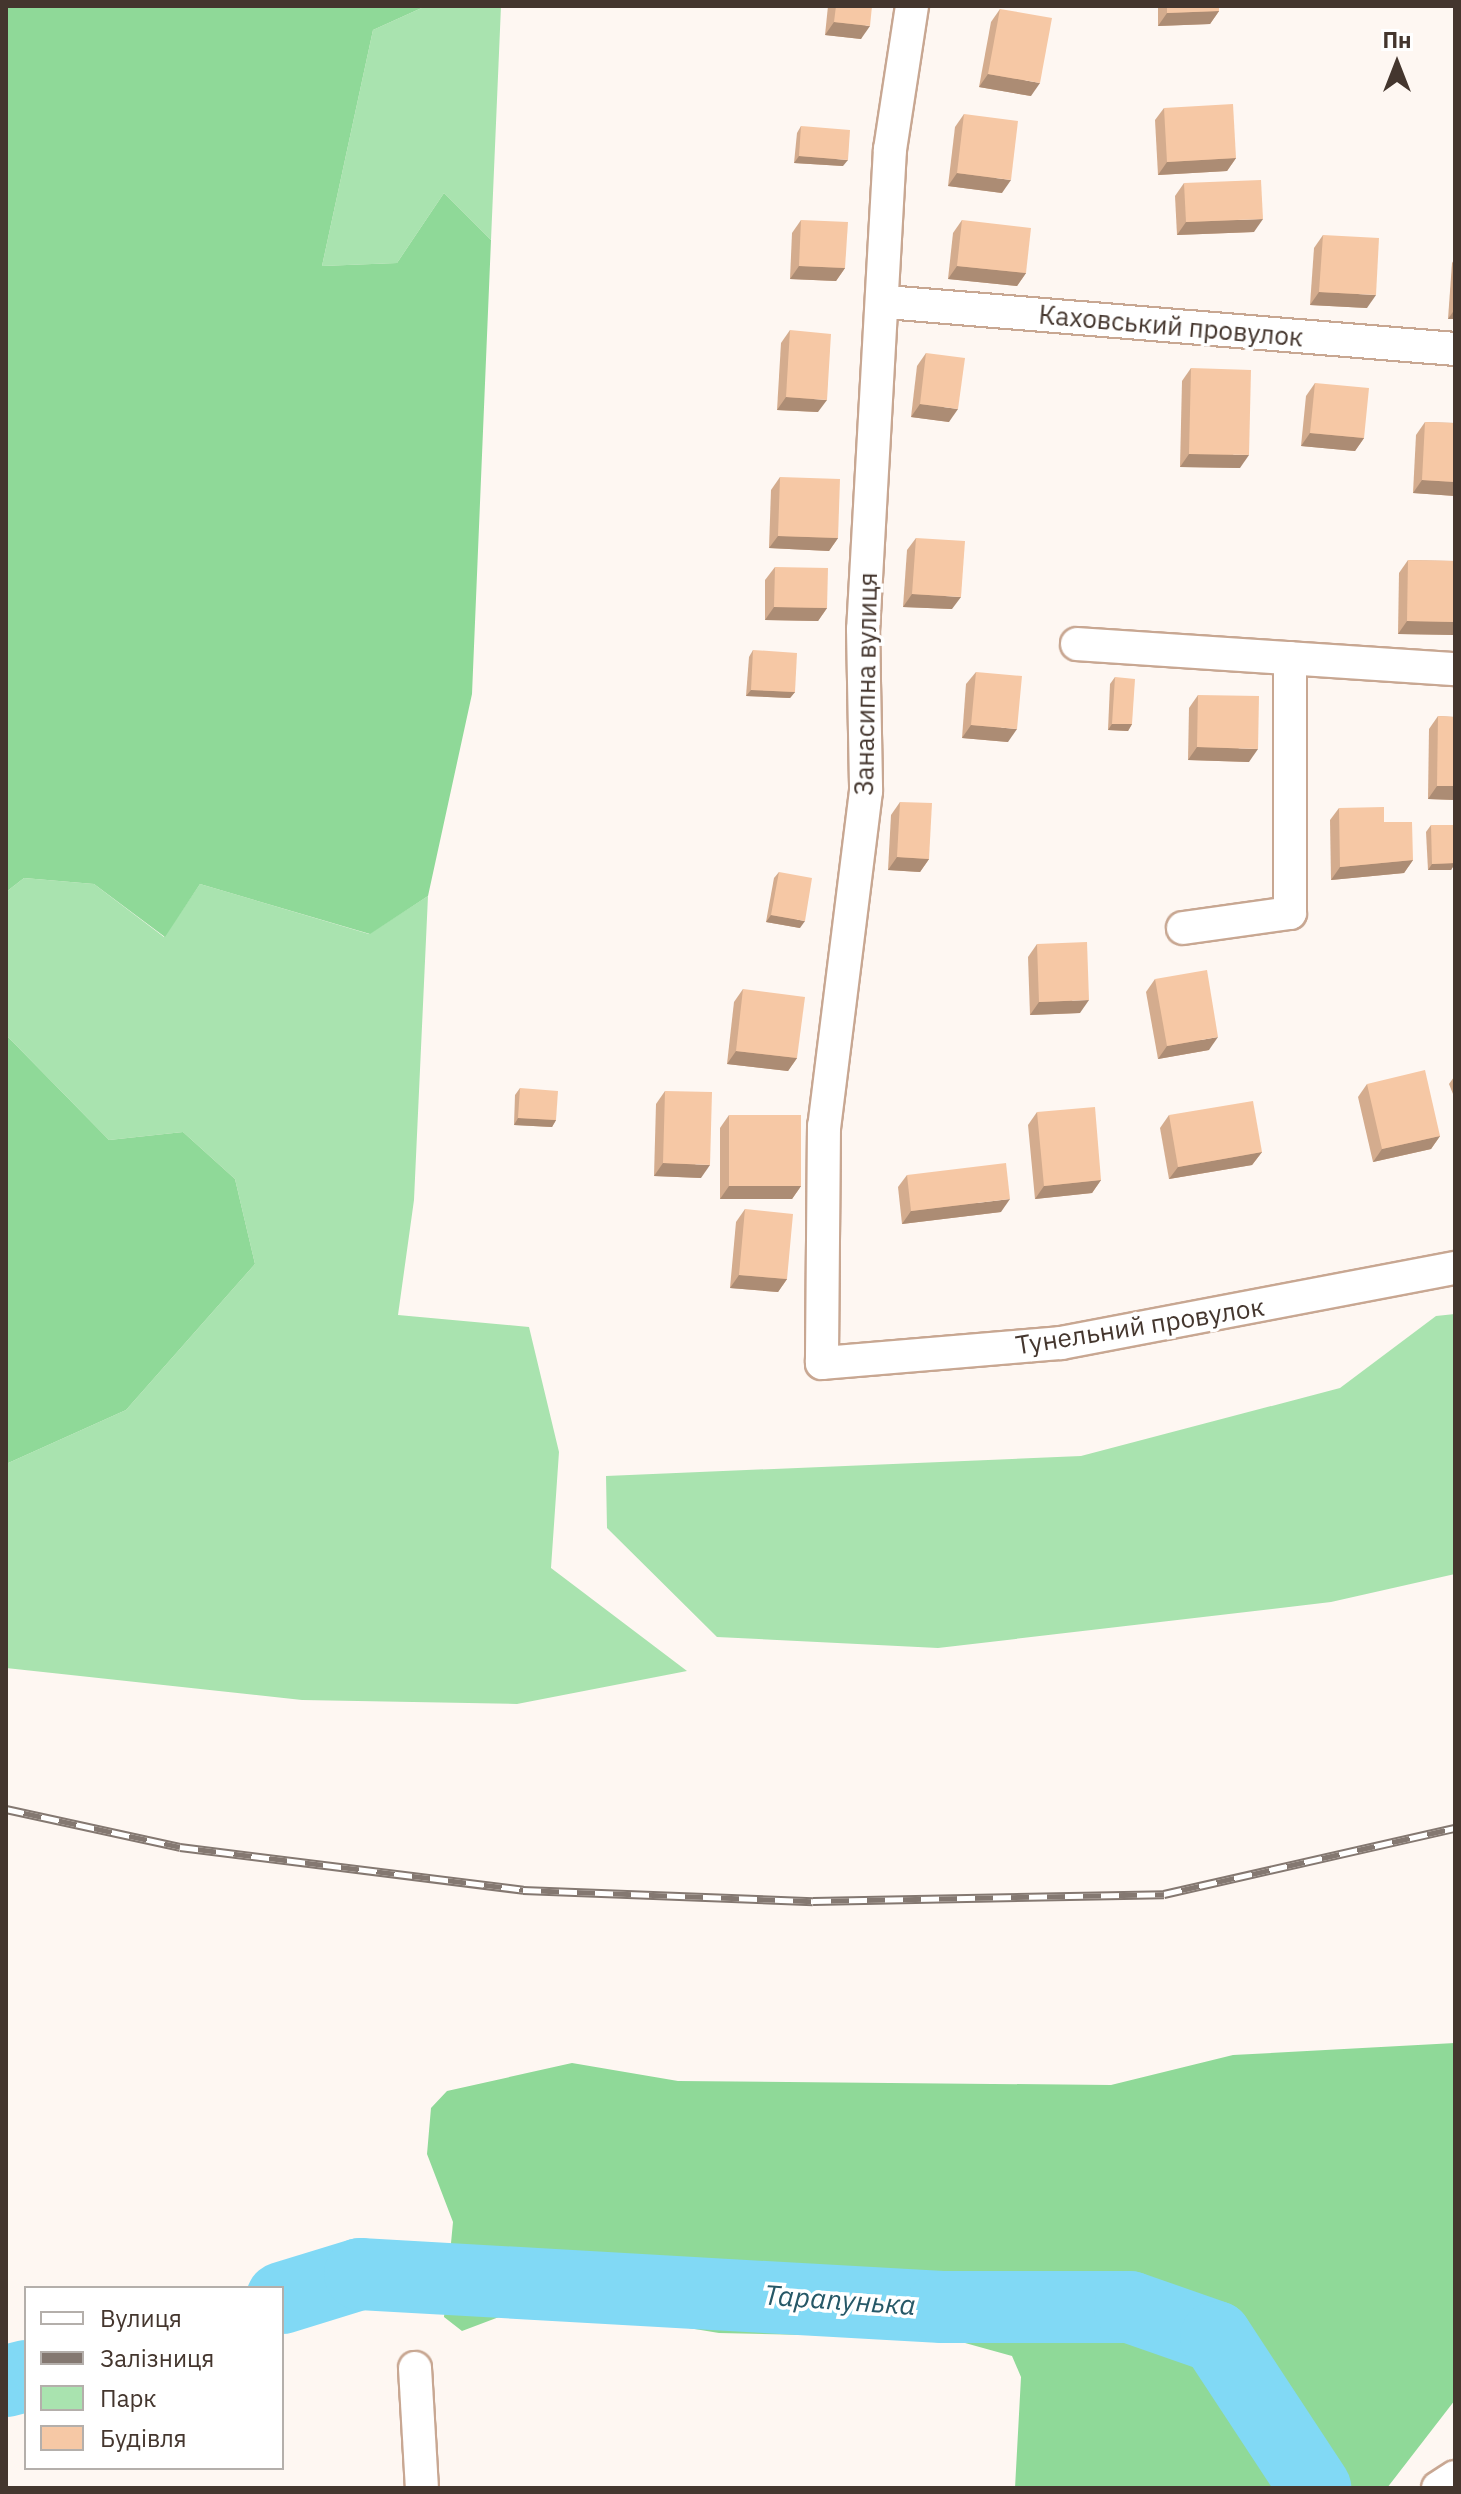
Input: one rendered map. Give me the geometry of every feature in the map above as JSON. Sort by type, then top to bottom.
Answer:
[{"type":"street","name":"Занасипна вулиця","points":[[822,1363],[824,1126],[866,791],[863,629],[886,302],[890,149],[912,6]]},
{"type":"street","name":"Каховський провулок","points":[[886,302],[1455,349]]},
{"type":"street","points":[[1077,644],[1455,669]]},
{"type":"street","points":[[1183,928],[1290,913],[1290,658]]},
{"type":"street","name":"Тунельний провулок","points":[[822,1363],[1061,1343],[1455,1268]]},
{"type":"street","points":[[415,2368],[422,2488]]},
{"type":"street","points":[[1438,2488],[1455,2477]]},
{"type":"green space","points":[[6,6],[426,6],[373,30],[322,266],[397,263],[444,193],[491,240],[472,694],[428,896],[370,934],[200,884],[165,937],[94,884],[24,878],[6,892]]},
{"type":"green space","points":[[426,6],[501,6],[491,240],[444,193],[397,263],[322,266],[373,30]]},
{"type":"green space","points":[[24,878],[94,884],[164,937],[200,884],[369,934],[428,896],[414,1200],[398,1315],[529,1327],[559,1452],[551,1568],[687,1671],[517,1704],[302,1700],[6,1668],[6,1464],[126,1410],[255,1264],[235,1179],[183,1132],[109,1140],[6,1035],[6,892]]},
{"type":"green space","points":[[6,1035],[109,1140],[183,1132],[235,1179],[255,1264],[126,1410],[6,1464]]},
{"type":"green space","points":[[1455,1314],[1455,1574],[1331,1602],[938,1648],[717,1637],[607,1528],[606,1476],[1081,1456],[1340,1388],[1436,1316]]},
{"type":"green space","points":[[1455,2043],[1455,2400],[1387,2488],[1015,2488],[1021,2377],[1012,2356],[947,2338],[719,2333],[579,2310],[507,2314],[462,2331],[444,2317],[453,2222],[427,2154],[431,2108],[447,2091],[572,2063],[678,2081],[1111,2085],[1233,2055]]},
{"type":"building","points":[[836,6],[872,6],[870,26],[834,22]]},
{"type":"building","points":[[1167,6],[1219,6],[1219,11],[1167,13]]},
{"type":"building","points":[[1000,9],[1052,18],[1040,83],[988,74]]},
{"type":"building","points":[[1233,104],[1236,158],[1167,162],[1164,108]]},
{"type":"building","points":[[964,114],[1018,121],[1011,180],[957,173]]},
{"type":"building","points":[[801,126],[850,130],[848,160],[799,156]]},
{"type":"building","points":[[1261,180],[1263,219],[1186,222],[1184,183]]},
{"type":"building","points":[[801,220],[848,222],[845,268],[799,266]]},
{"type":"building","points":[[962,220],[1031,228],[1026,273],[957,266]]},
{"type":"building","points":[[1323,235],[1379,238],[1376,295],[1319,292]]},
{"type":"building","points":[[790,330],[831,334],[827,400],[786,397]]},
{"type":"building","points":[[926,353],[965,358],[958,409],[920,404]]},
{"type":"building","points":[[1191,368],[1251,370],[1249,455],[1189,454]]},
{"type":"building","points":[[1315,383],[1369,388],[1364,438],[1310,433]]},
{"type":"building","points":[[1425,422],[1455,423],[1455,482],[1422,480]]},
{"type":"building","points":[[780,477],[840,479],[838,538],[778,536]]},
{"type":"building","points":[[916,538],[965,541],[961,597],[912,594]]},
{"type":"building","points":[[1408,560],[1455,561],[1455,622],[1407,621]]},
{"type":"building","points":[[775,567],[828,568],[827,608],[774,607]]},
{"type":"building","points":[[753,650],[797,653],[795,692],[751,690]]},
{"type":"building","points":[[976,672],[1022,676],[1017,729],[971,725]]},
{"type":"building","points":[[1115,677],[1135,679],[1132,724],[1112,724]]},
{"type":"building","points":[[1198,695],[1259,696],[1258,749],[1197,747]]},
{"type":"building","points":[[1438,716],[1455,717],[1455,786],[1437,786]]},
{"type":"building","points":[[900,802],[932,803],[929,859],[897,857]]},
{"type":"building","points":[[1384,807],[1384,822],[1412,822],[1413,860],[1340,867],[1339,808]]},
{"type":"building","points":[[1431,825],[1454,825],[1455,863],[1432,864]]},
{"type":"building","points":[[779,872],[812,878],[805,921],[771,915]]},
{"type":"building","points":[[1087,942],[1089,1000],[1039,1002],[1037,944]]},
{"type":"building","points":[[1207,970],[1218,1037],[1167,1046],[1155,979]]},
{"type":"building","points":[[743,989],[805,997],[797,1058],[736,1051]]},
{"type":"building","points":[[1425,1070],[1440,1136],[1382,1149],[1367,1084]]},
{"type":"building","points":[[520,1088],[558,1091],[556,1120],[518,1118]]},
{"type":"building","points":[[665,1091],[712,1092],[710,1165],[663,1163]]},
{"type":"building","points":[[1253,1101],[1262,1152],[1178,1167],[1169,1115]]},
{"type":"building","points":[[1095,1107],[1101,1180],[1044,1186],[1037,1112]]},
{"type":"building","points":[[729,1115],[801,1115],[801,1186],[729,1186]]},
{"type":"building","points":[[1006,1163],[1010,1199],[911,1211],[907,1175]]},
{"type":"building","points":[[745,1209],[793,1214],[787,1279],[739,1275]]},
{"type":"waterway","name":"Тарапунька","points":[[284,2297],[360,2274],[942,2307],[1130,2307],[1216,2337],[1315,2488]]},
{"type":"waterway","name":"Тарапунька","points":[[6,2381],[24,2376]]},
{"type":"railway","points":[[6,1809],[180,1847],[523,1890],[813,1901],[1164,1894],[1455,1828]]}]
